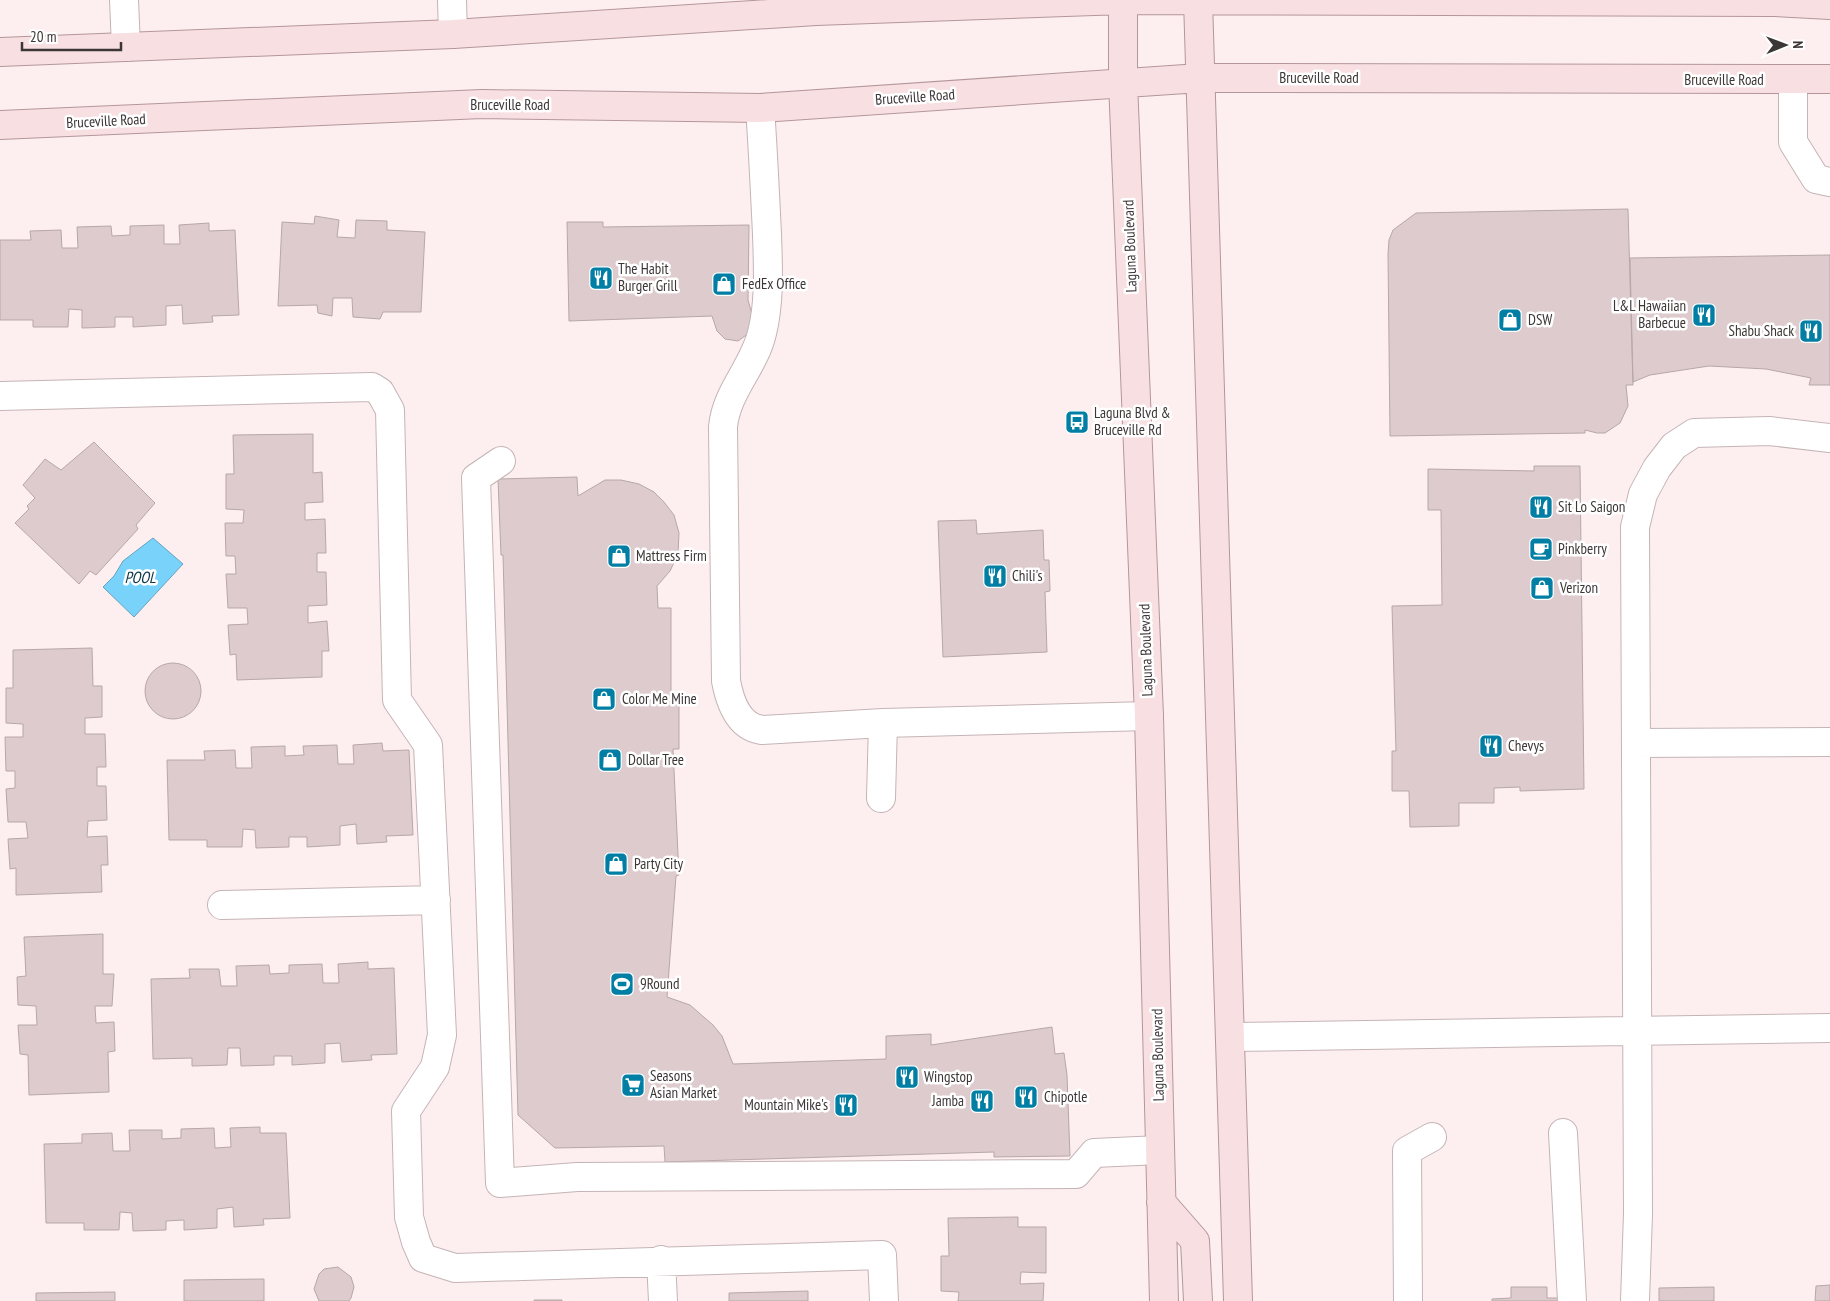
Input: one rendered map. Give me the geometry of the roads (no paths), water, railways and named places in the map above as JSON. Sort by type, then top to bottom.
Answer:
[{"type":"main road","points":[[0,52],[453,34],[816,11],[1123,0],[1775,1],[1830,4]]},
{"type":"main road","name":"Laguna Boulevard","points":[[1123,0],[1123,82],[1149,716],[1164,1301]]},
{"type":"main road","points":[[1198,0],[1238,1301]]},
{"type":"main road","name":"Bruceville Road","points":[[0,126],[482,104],[760,108],[1200,78],[1830,79]]},
{"type":"main road","points":[[1161,1202],[1195,1241],[1198,1301]]},
{"type":"street","points":[[124,0],[126,47]]},
{"type":"street","points":[[452,0],[453,34]]},
{"type":"street","points":[[1793,80],[1793,142],[1816,179],[1830,182]]},
{"type":"street","points":[[760,108],[765,172],[766,297],[762,332],[747,371],[724,410],[723,427],[726,680],[729,697],[740,718],[754,729],[883,723],[1149,716]]},
{"type":"street","points":[[0,396],[372,387],[380,392],[390,410],[397,700],[428,745],[442,1035],[435,1067],[406,1111],[410,1217],[416,1242],[423,1258],[455,1268],[661,1260],[882,1255],[884,1301]]},
{"type":"street","points":[[1634,1301],[1638,1214],[1635,527],[1644,494],[1657,468],[1674,446],[1694,433],[1769,431],[1830,438]]},
{"type":"street","points":[[501,462],[476,478],[500,1183],[577,1177],[1076,1174],[1094,1153],[1160,1150]]},
{"type":"street","points":[[881,798],[883,723]]},
{"type":"street","points":[[1636,743],[1830,742]]},
{"type":"street","points":[[222,905],[436,900]]},
{"type":"street","points":[[1231,1037],[1830,1028]]},
{"type":"street","points":[[1564,1133],[1572,1301]]},
{"type":"street","points":[[1408,1301],[1407,1151],[1432,1137]]},
{"type":"street","points":[[661,1260],[663,1301]]},
{"type":"water","name":"POOL","points":[[153,538],[183,564],[134,617],[103,587],[114,576],[123,561]]},
{"type":"place","name":"The Habit Burger Grill","points":[[601,278]]},
{"type":"place","name":"FedEx Office","points":[[724,284]]},
{"type":"place","name":"L&L Hawaiian Barbecue","points":[[1704,315]]},
{"type":"place","name":"DSW","points":[[1510,320]]},
{"type":"place","name":"Shabu Shack","points":[[1811,331]]},
{"type":"place","name":"Laguna Blvd & Bruceville Rd","points":[[1077,422]]},
{"type":"place","name":"Sit Lo Saigon","points":[[1541,507]]},
{"type":"place","name":"Pinkberry","points":[[1541,549]]},
{"type":"place","name":"Mattress Firm","points":[[619,556]]},
{"type":"place","name":"Chili's","points":[[995,576]]},
{"type":"place","name":"Verizon","points":[[1542,588]]},
{"type":"place","name":"Color Me Mine","points":[[604,699]]},
{"type":"place","name":"Chevys","points":[[1491,746]]},
{"type":"place","name":"Dollar Tree","points":[[610,760]]},
{"type":"place","name":"Party City","points":[[616,864]]},
{"type":"place","name":"9Round","points":[[622,984]]},
{"type":"place","name":"Wingstop","points":[[907,1077]]},
{"type":"place","name":"Seasons Asian Market","points":[[633,1085]]},
{"type":"place","name":"Chipotle","points":[[1026,1097]]},
{"type":"place","name":"Jamba","points":[[982,1101]]},
{"type":"place","name":"Mountain Mike's","points":[[846,1105]]}]
